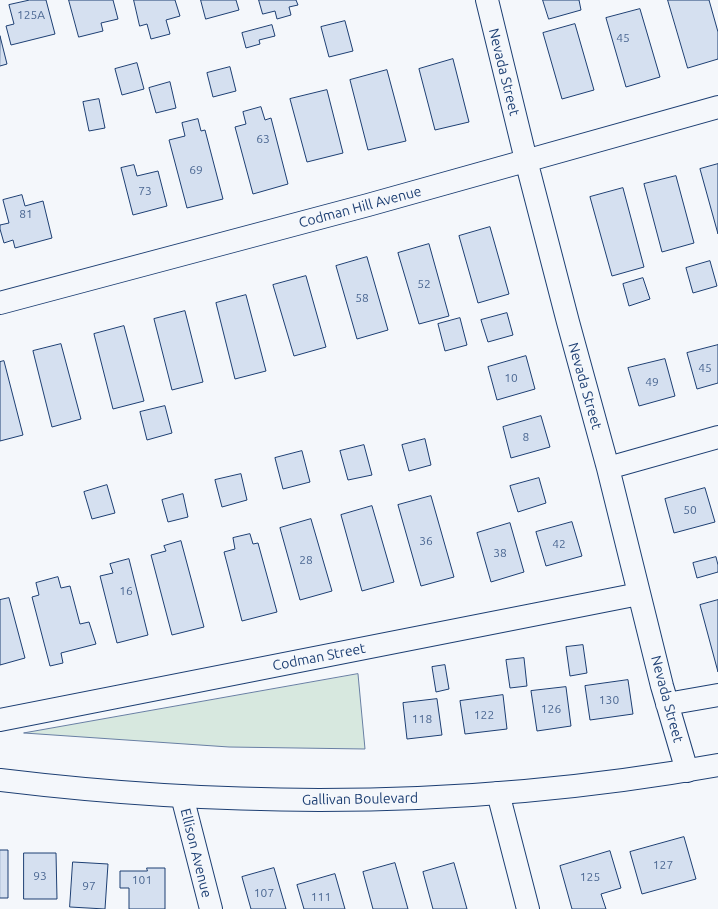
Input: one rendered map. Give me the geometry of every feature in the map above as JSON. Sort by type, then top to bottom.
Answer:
[{"type":"main road","name":"Nevada Street","points":[[487,0],[526,160],[608,468],[667,704],[687,771]]},
{"type":"main road","name":"Codman Hill Avenue","points":[[0,302],[368,205],[718,108]]},
{"type":"main road","points":[[608,468],[718,437]]},
{"type":"main road","name":"Codman Street","points":[[0,720],[639,594]]},
{"type":"main road","points":[[667,704],[718,695]]},
{"type":"main road","name":"Gallivan Boulevard","points":[[0,780],[50,786],[182,796],[306,800],[425,798],[498,793],[585,784],[687,771],[718,765]]},
{"type":"main road","points":[[498,793],[528,909]]},
{"type":"main road","name":"Ellison Avenue","points":[[182,796],[211,909]]},
{"type":"shaded area","points":[[358,674],[365,749],[229,747],[24,733]]},
{"type":"building","points":[[30,0],[46,0],[55,34],[11,45],[6,26],[14,24],[9,5]]},
{"type":"building","points":[[69,0],[113,0],[118,19],[101,23],[103,31],[79,37]]},
{"type":"building","points":[[134,0],[175,0],[180,16],[166,20],[170,34],[151,39],[147,24],[140,26]]},
{"type":"building","points":[[201,0],[236,0],[239,10],[206,19]]},
{"type":"building","points":[[259,0],[296,0],[298,5],[289,7],[291,15],[277,19],[275,11],[263,14]]},
{"type":"building","points":[[543,0],[579,0],[581,10],[549,19]]},
{"type":"building","points":[[668,0],[709,0],[718,32],[718,59],[688,68]]},
{"type":"building","points":[[640,9],[660,77],[626,87],[606,18]]},
{"type":"building","points":[[345,21],[353,51],[329,57],[321,27]]},
{"type":"building","points":[[575,24],[594,90],[562,99],[543,33]]},
{"type":"building","points":[[272,25],[275,36],[259,40],[260,44],[246,48],[242,33]]},
{"type":"building","points":[[0,36],[7,64],[0,66]]},
{"type":"building","points":[[453,59],[469,122],[435,130],[419,69]]},
{"type":"building","points":[[137,63],[144,89],[122,95],[115,69]]},
{"type":"building","points":[[230,67],[236,91],[213,97],[207,73]]},
{"type":"building","points":[[387,70],[406,141],[368,150],[350,80]]},
{"type":"building","points":[[170,82],[176,108],[156,113],[149,88]]},
{"type":"building","points":[[327,90],[343,153],[307,162],[290,99]]},
{"type":"building","points":[[99,99],[105,128],[89,131],[83,102]]},
{"type":"building","points":[[261,107],[265,120],[271,118],[288,184],[253,194],[235,127],[246,124],[243,112]]},
{"type":"building","points":[[198,119],[201,131],[205,130],[223,199],[187,208],[169,140],[185,136],[182,123]]},
{"type":"building","points":[[718,164],[718,234],[700,169]]},
{"type":"building","points":[[134,165],[137,176],[158,171],[167,206],[133,215],[121,168]]},
{"type":"building","points":[[676,176],[694,243],[662,252],[644,184]]},
{"type":"building","points":[[623,188],[644,267],[612,276],[590,197]]},
{"type":"building","points":[[22,195],[25,206],[43,201],[52,238],[15,248],[13,240],[4,243],[0,229],[0,225],[9,223],[3,200]]},
{"type":"building","points":[[490,227],[509,294],[478,303],[459,236]]},
{"type":"building","points":[[429,244],[449,316],[419,324],[398,253]]},
{"type":"building","points":[[367,257],[388,330],[357,339],[336,266]]},
{"type":"building","points":[[710,261],[717,286],[693,293],[686,268]]},
{"type":"building","points":[[306,276],[326,347],[294,356],[273,285]]},
{"type":"building","points":[[643,278],[650,299],[629,306],[623,284]]},
{"type":"building","points":[[246,295],[266,371],[235,379],[216,303]]},
{"type":"building","points":[[185,311],[203,382],[172,390],[154,319]]},
{"type":"building","points":[[507,313],[513,335],[488,342],[481,320]]},
{"type":"building","points":[[460,318],[467,345],[445,351],[438,324]]},
{"type":"building","points":[[124,326],[144,401],[113,409],[94,334]]},
{"type":"building","points":[[61,344],[81,419],[52,427],[33,351]]},
{"type":"building","points":[[718,345],[718,383],[697,389],[687,353]]},
{"type":"building","points":[[526,356],[535,389],[497,400],[488,367]]},
{"type":"building","points":[[665,359],[675,396],[639,406],[628,368]]},
{"type":"building","points":[[4,361],[23,435],[0,441],[0,362]]},
{"type":"building","points":[[165,406],[172,433],[147,440],[140,412]]},
{"type":"building","points":[[541,416],[550,447],[511,458],[503,427]]},
{"type":"building","points":[[425,439],[431,465],[409,471],[402,445]]},
{"type":"building","points":[[364,445],[372,475],[348,480],[340,451]]},
{"type":"building","points":[[302,451],[310,482],[283,489],[275,458]]},
{"type":"building","points":[[241,474],[247,500],[222,507],[215,480]]},
{"type":"building","points":[[539,478],[546,503],[518,512],[510,486]]},
{"type":"building","points":[[107,485],[115,513],[92,519],[84,492]]},
{"type":"building","points":[[705,488],[715,522],[674,533],[665,499]]},
{"type":"building","points":[[183,494],[188,517],[168,522],[162,500]]},
{"type":"building","points":[[431,496],[454,577],[421,586],[398,505]]},
{"type":"building","points":[[372,506],[394,582],[362,591],[341,515]]},
{"type":"building","points":[[311,519],[332,591],[300,600],[280,528]]},
{"type":"building","points":[[572,522],[582,556],[546,566],[536,532]]},
{"type":"building","points":[[510,523],[524,572],[491,582],[477,533]]},
{"type":"building","points":[[250,534],[253,544],[258,543],[277,612],[242,621],[224,552],[235,549],[233,538]]},
{"type":"building","points":[[181,541],[204,627],[172,635],[151,555],[166,551],[164,546]]},
{"type":"building","points":[[716,557],[718,572],[697,578],[693,563]]},
{"type":"building","points":[[129,559],[148,635],[117,643],[100,576],[113,573],[110,564]]},
{"type":"building","points":[[58,577],[61,588],[70,586],[80,624],[89,622],[96,644],[61,653],[63,663],[50,666],[32,597],[39,595],[36,583]]},
{"type":"building","points":[[9,598],[25,658],[0,665],[0,600]]},
{"type":"building","points":[[718,600],[718,672],[700,605]]},
{"type":"building","points":[[583,645],[587,673],[570,676],[566,647]]},
{"type":"building","points":[[524,658],[527,686],[510,688],[506,660]]},
{"type":"building","points":[[445,665],[449,689],[436,692],[432,667]]},
{"type":"building","points":[[628,680],[633,714],[590,720],[585,686]]},
{"type":"building","points":[[566,687],[571,726],[537,731],[531,691]]},
{"type":"building","points":[[503,695],[507,729],[465,734],[460,701]]},
{"type":"building","points":[[437,699],[442,735],[407,739],[403,703]]},
{"type":"building","points":[[684,837],[696,879],[642,894],[630,852]]},
{"type":"building","points":[[0,850],[8,850],[8,898],[0,898]]},
{"type":"building","points":[[610,851],[621,888],[601,894],[606,909],[572,909],[560,866]]},
{"type":"building","points":[[24,853],[56,853],[57,899],[24,899]]},
{"type":"building","points":[[73,862],[108,864],[105,909],[70,907]]},
{"type":"building","points":[[395,863],[408,909],[373,909],[363,872]]},
{"type":"building","points":[[454,863],[467,909],[433,909],[423,872]]},
{"type":"building","points":[[147,868],[165,868],[165,909],[129,909],[129,888],[120,888],[120,871],[147,871]]},
{"type":"building","points":[[274,868],[286,909],[251,909],[242,877]]},
{"type":"building","points":[[335,874],[345,909],[304,909],[297,885]]}]
